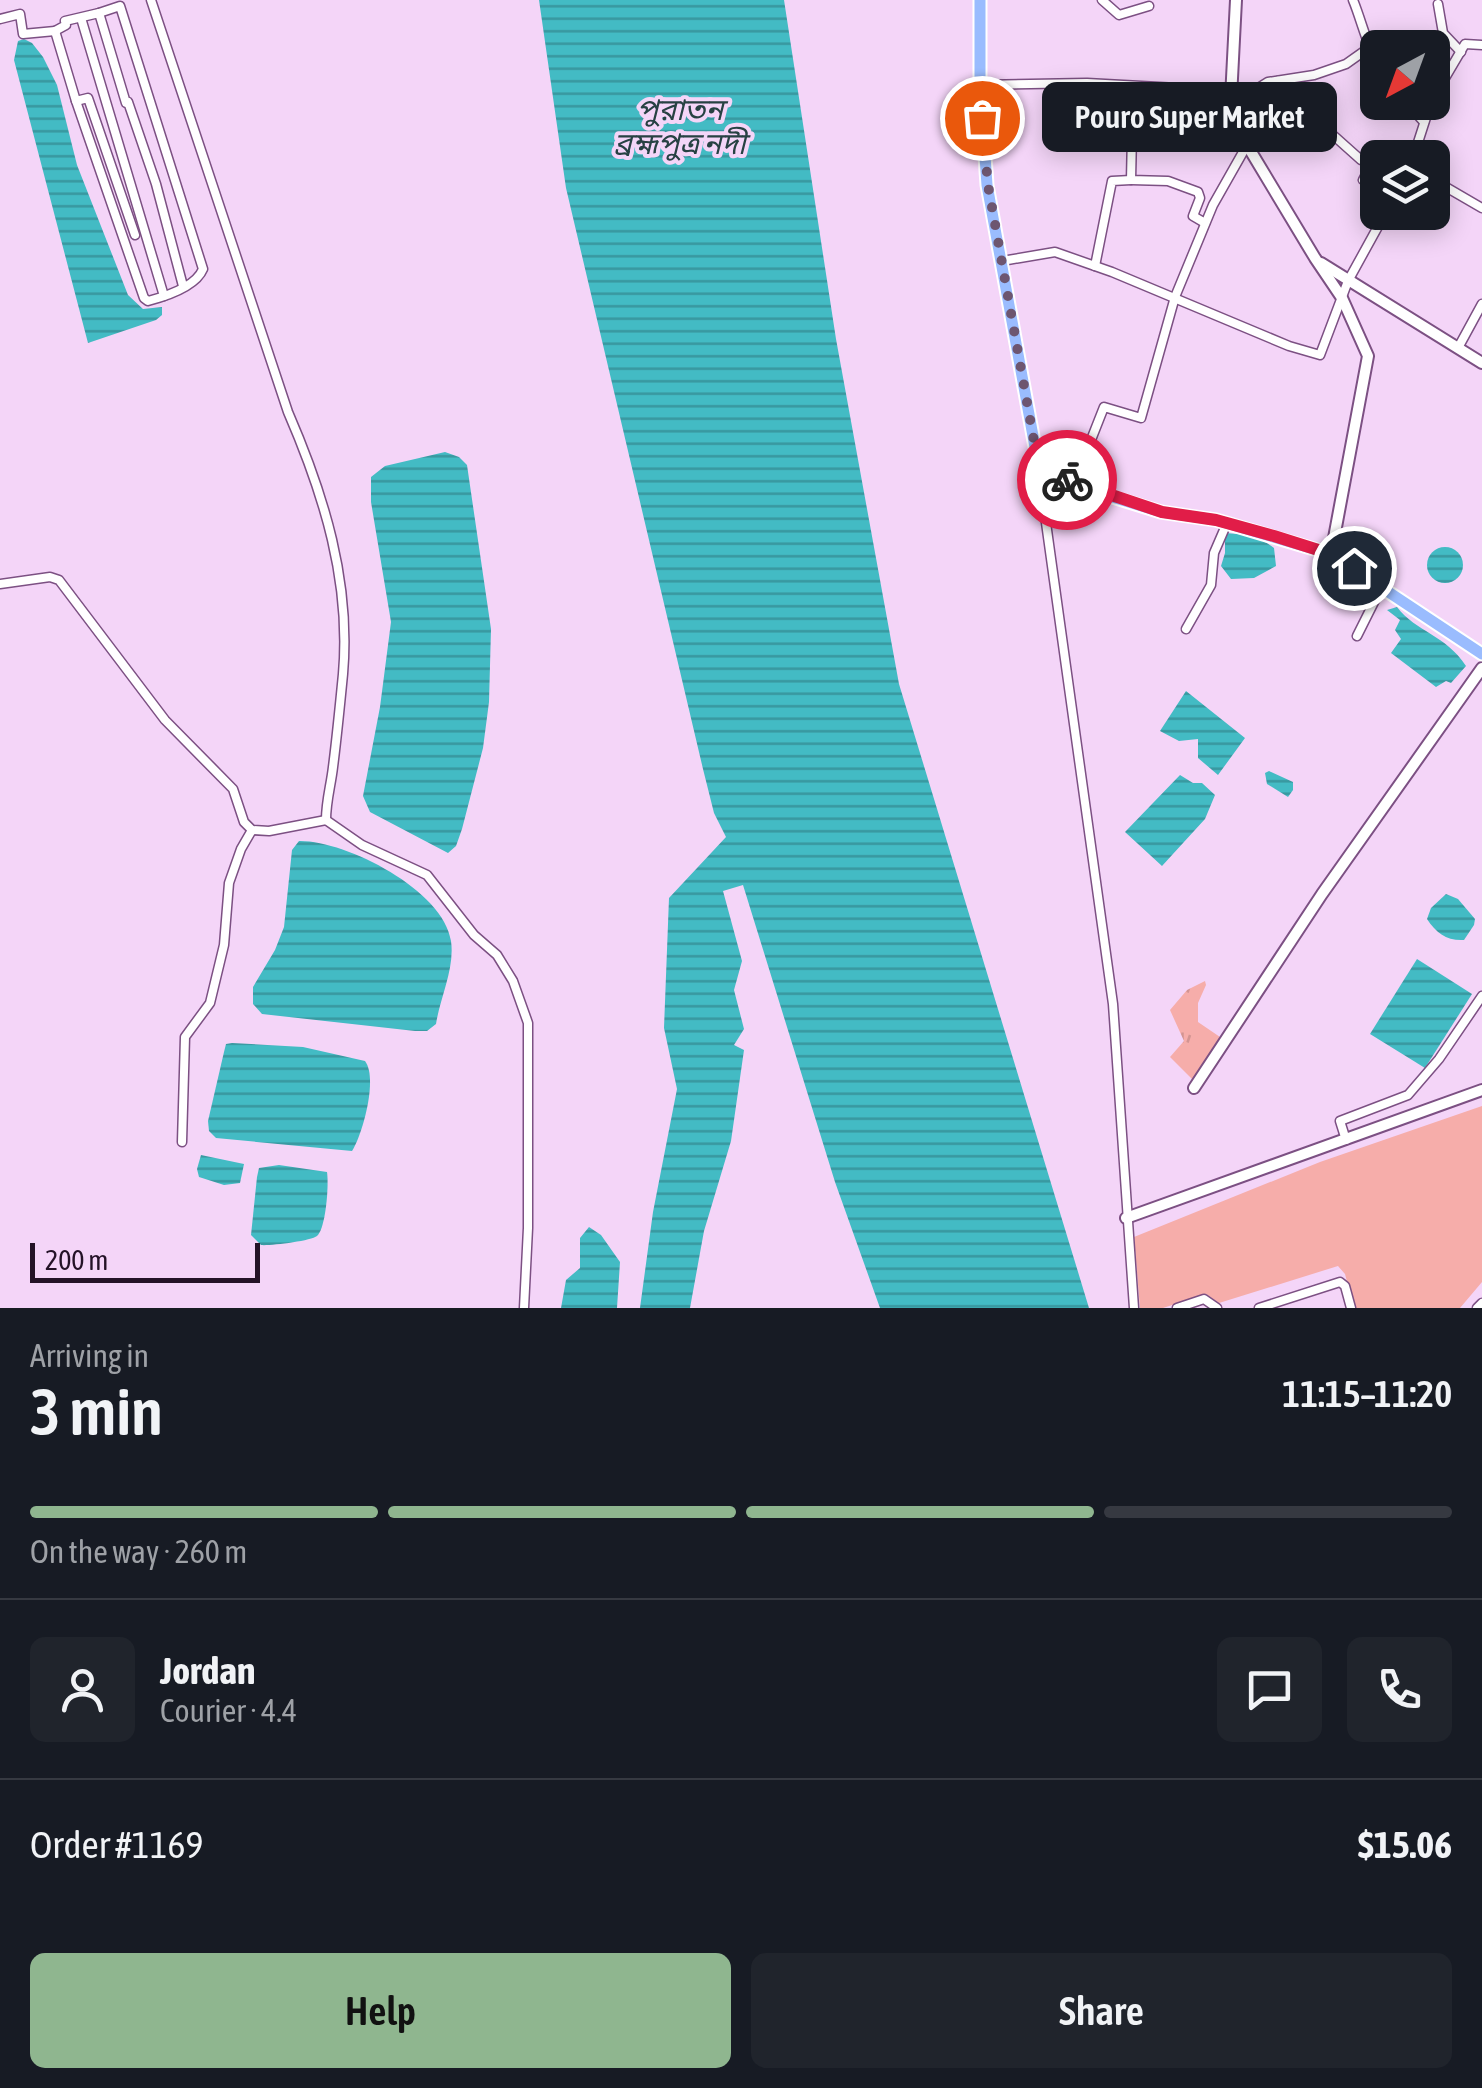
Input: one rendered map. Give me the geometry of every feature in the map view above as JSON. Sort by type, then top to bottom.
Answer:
[{"type":"main road","points":[[980,0],[980,85],[988,185],[1037,458],[1054,474],[1162,512],[1227,523],[1331,554],[1482,654]]},
{"type":"street","points":[[151,0],[288,412],[315,474],[342,578],[343,668],[326,820]]},
{"type":"street","points":[[1102,0],[1119,16],[1149,6]]},
{"type":"street","points":[[1236,0],[1232,91],[1247,145],[1342,298],[1368,356],[1331,554]]},
{"type":"street","points":[[1353,0],[1364,30]]},
{"type":"street","points":[[1438,4],[1443,33],[1460,52]]},
{"type":"street","points":[[0,19],[20,14],[23,34],[55,31],[65,22],[120,6],[183,198],[203,269],[198,280],[148,302],[144,298],[55,31]]},
{"type":"street","points":[[100,13],[156,184],[183,286]]},
{"type":"street","points":[[80,18],[164,296]]},
{"type":"street","points":[[1450,70],[1465,44],[1482,46]]},
{"type":"street","points":[[1233,104],[1268,82],[1314,75],[1346,64],[1360,54]]},
{"type":"street","points":[[1278,81],[1312,123],[1333,135],[1360,159]]},
{"type":"street","points":[[980,85],[1087,84],[1232,91]]},
{"type":"street","points":[[1131,180],[1132,134],[1158,118],[1168,89]]},
{"type":"street","points":[[76,100],[88,98],[134,235]]},
{"type":"street","points":[[1421,140],[1424,122]]},
{"type":"street","points":[[1074,482],[1104,407],[1141,418],[1175,297],[1205,223],[1247,145]]},
{"type":"street","points":[[1095,266],[1112,181],[1168,181],[1198,192],[1200,198],[1193,216],[1205,223]]},
{"type":"street","points":[[1450,189],[1482,208]]},
{"type":"street","points":[[1002,262],[1055,252],[1175,297],[1288,346],[1320,355],[1348,281],[1376,230]]},
{"type":"street","points":[[1314,258],[1481,361]]},
{"type":"street","points":[[1458,348],[1482,304]]},
{"type":"street","points":[[1037,458],[1113,1004],[1134,1308]]},
{"type":"street","points":[[1186,629],[1211,585],[1214,553],[1227,523]]},
{"type":"street","points":[[0,584],[50,577],[59,580],[165,720],[233,789],[244,822],[252,830],[269,831],[326,820],[362,845],[427,874],[474,935],[496,955],[513,980],[528,1023],[524,1308]]},
{"type":"street","points":[[1358,636],[1382,586]]},
{"type":"street","points":[[1194,1088],[1301,926],[1482,668]]},
{"type":"street","points":[[182,1142],[185,1037],[210,1003],[224,945],[229,883],[252,830]]},
{"type":"street","points":[[1346,1140],[1340,1121],[1408,1095],[1439,1059],[1482,996]]},
{"type":"street","points":[[1126,1218],[1482,1090]]},
{"type":"street","points":[[1259,1308],[1340,1282],[1345,1286],[1350,1308]]},
{"type":"street","points":[[1177,1308],[1204,1300],[1217,1308]]},
{"type":"green space","points":[[1205,981],[1198,1003],[1198,1022],[1220,1037],[1193,1080],[1170,1057],[1184,1041],[1170,1010],[1187,990]]},
{"type":"green space","points":[[1482,1106],[1482,1282],[1460,1308],[1354,1308],[1345,1274],[1338,1266],[1219,1303],[1206,1294],[1163,1308],[1140,1308],[1134,1237],[1320,1162]]},
{"type":"water","name":"পুরাতন ব্রহ্মপুত্র নদী","points":[[539,0],[784,0],[836,339],[899,684],[1089,1308],[880,1308],[835,1182],[743,885],[723,891],[742,961],[734,990],[744,1029],[734,1045],[744,1050],[731,1141],[704,1231],[690,1308],[640,1308],[653,1212],[677,1089],[664,1028],[669,898],[726,837],[714,813],[703,769],[566,188]]},
{"type":"water","points":[[24,39],[43,57],[57,85],[77,165],[128,295],[143,309],[162,307],[162,315],[156,320],[88,343],[14,60],[18,41]]},
{"type":"water","points":[[445,452],[467,465],[491,629],[483,748],[462,829],[456,846],[448,853],[370,812],[363,796],[391,622],[371,502],[371,477],[385,466]]},
{"type":"water","points":[[1225,533],[1251,536],[1268,544],[1274,548],[1276,566],[1254,578],[1231,579],[1221,566]]},
{"type":"water","points":[[1445,547],[1458,552],[1463,565],[1458,578],[1445,583],[1432,578],[1427,565],[1432,552]]},
{"type":"water","points":[[1397,607],[1449,647],[1466,666],[1451,683],[1446,681],[1436,687],[1391,653],[1401,639],[1395,630],[1400,620],[1387,610]]},
{"type":"water","points":[[1186,691],[1245,738],[1218,775],[1198,758],[1198,739],[1179,741],[1160,731]]},
{"type":"water","points":[[1269,771],[1293,782],[1288,797],[1267,784],[1265,773]]},
{"type":"water","points":[[1180,775],[1193,783],[1202,783],[1215,795],[1205,819],[1162,866],[1125,832]]},
{"type":"water","points":[[299,841],[341,849],[390,872],[431,904],[444,922],[451,941],[451,962],[436,1024],[427,1031],[262,1014],[253,1004],[253,987],[284,927],[292,850]]},
{"type":"water","points":[[1446,894],[1458,899],[1475,919],[1464,940],[1442,935],[1427,919],[1431,908]]},
{"type":"water","points":[[1417,959],[1472,994],[1425,1068],[1370,1034]]},
{"type":"water","points":[[226,1044],[303,1047],[365,1061],[370,1092],[352,1151],[216,1138],[209,1131],[208,1121]]},
{"type":"water","points":[[201,1155],[244,1164],[240,1183],[224,1185],[199,1177]]},
{"type":"water","points":[[279,1165],[327,1172],[325,1215],[313,1238],[261,1245],[251,1235],[259,1168]]},
{"type":"water","points":[[589,1227],[601,1235],[620,1262],[617,1308],[561,1308],[566,1280],[580,1268],[580,1238]]},
{"type":"way so far","points":[[982,118],[988,185],[1037,458],[1067,480]]},
{"type":"place","name":"Pouro Super Market","points":[[982,118]]},
{"type":"route","points":[[1067,480],[1162,512],[1216,520],[1274,536],[1331,554],[1354,568]]}]
